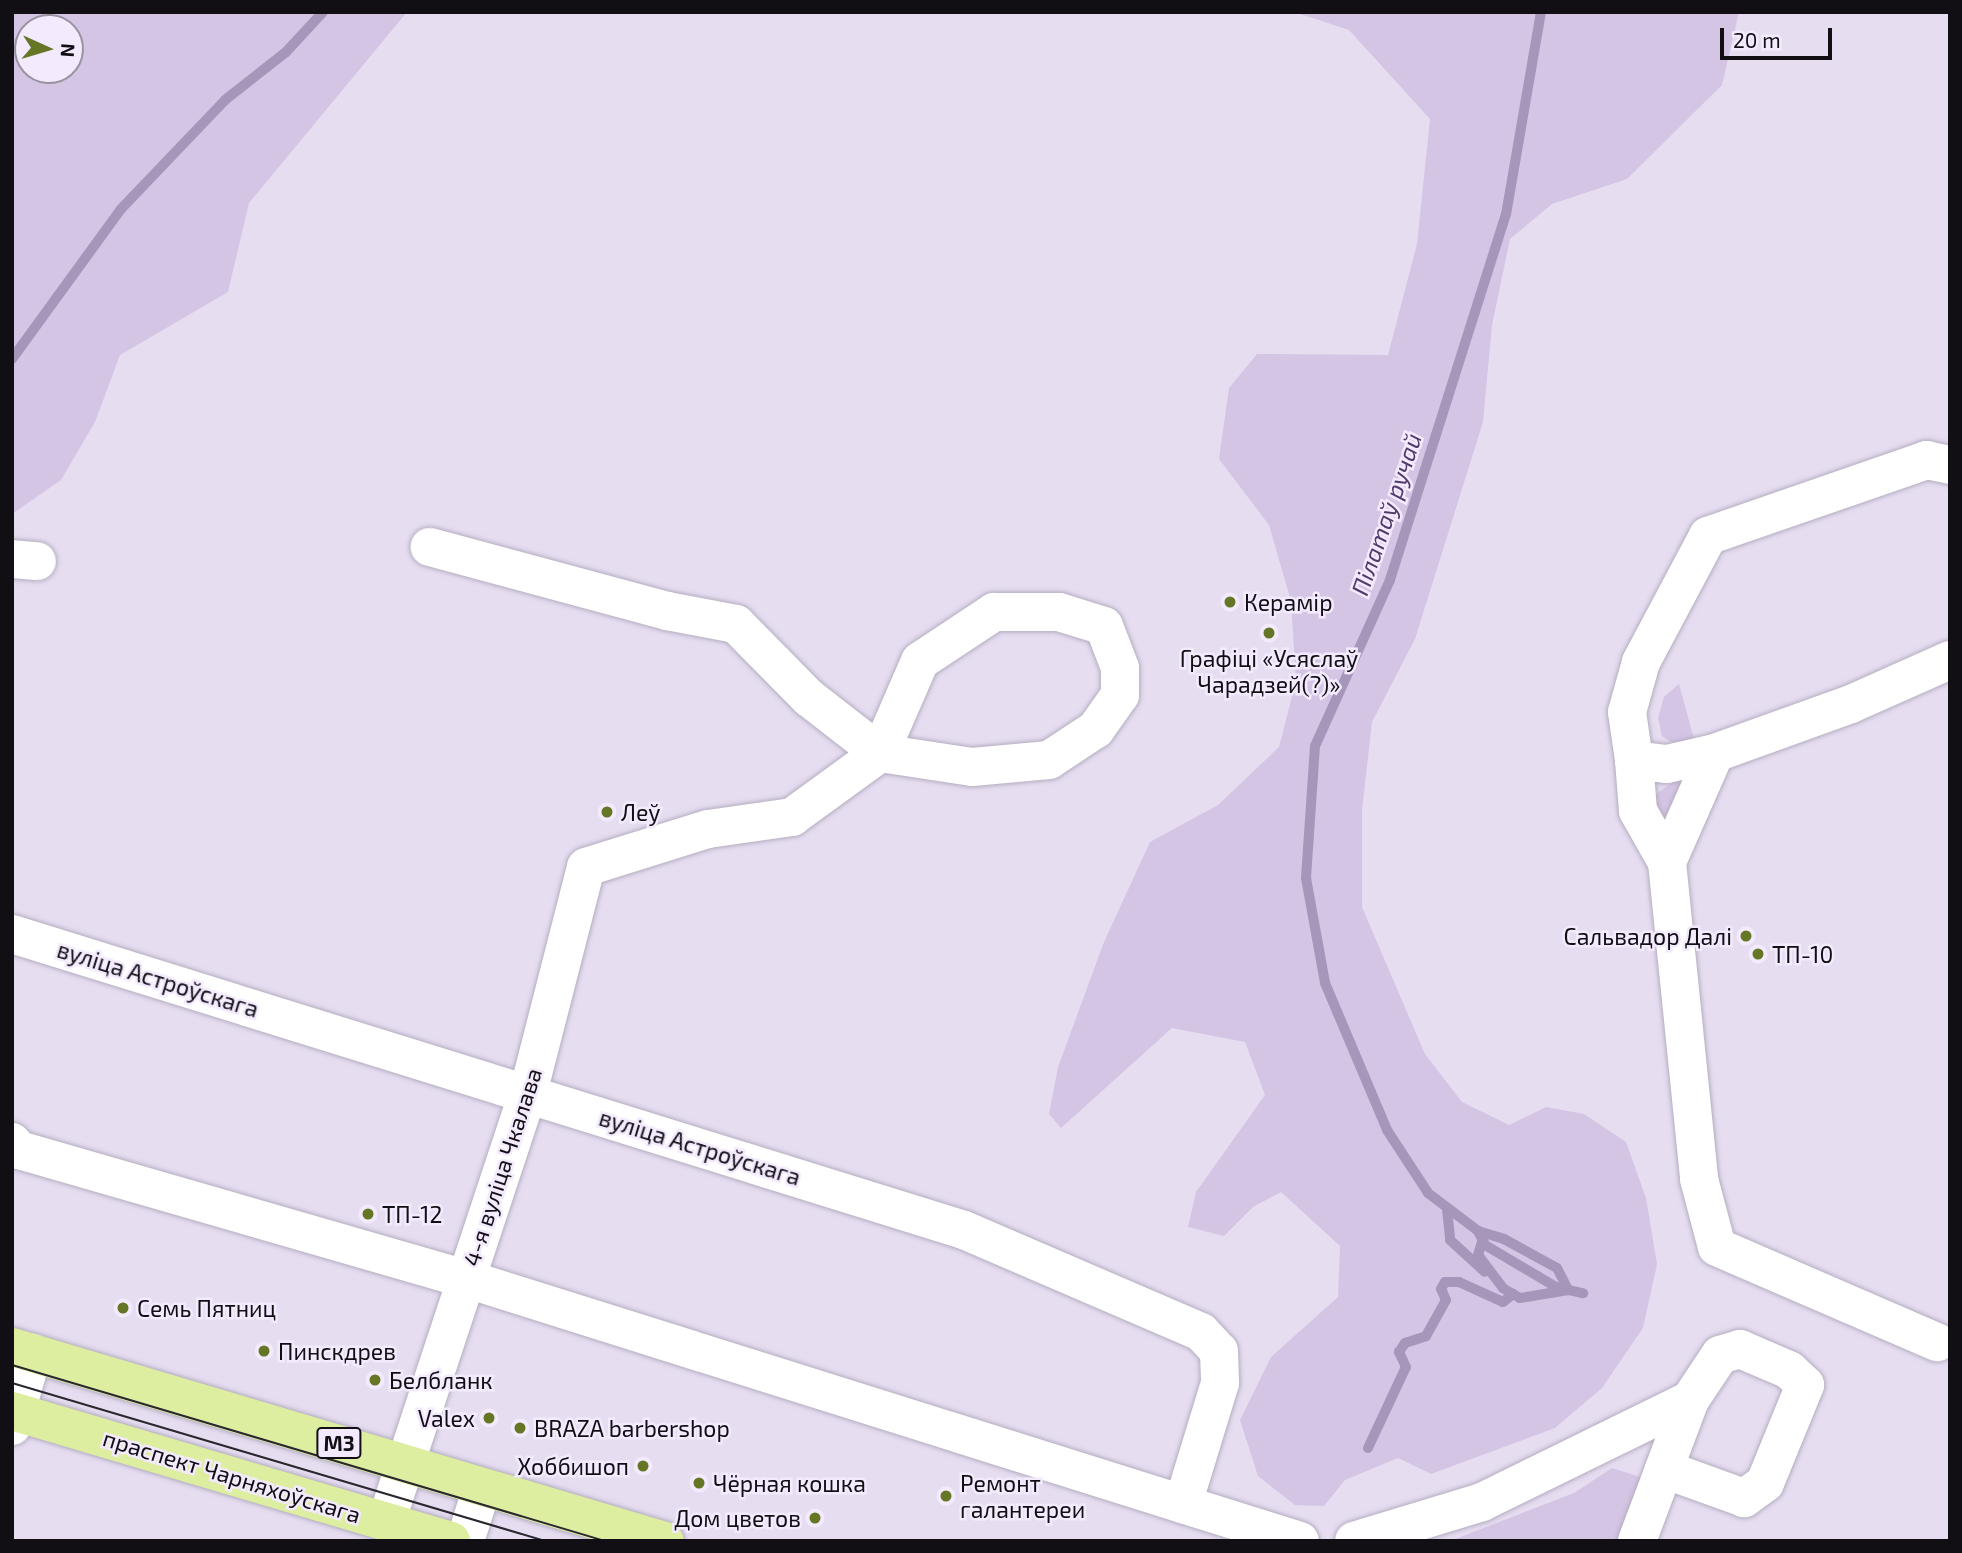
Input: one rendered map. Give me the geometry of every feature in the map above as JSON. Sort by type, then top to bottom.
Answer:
[{"type":"main road","name":"М3","points":[[23,1350],[665,1541]]},
{"type":"main road","name":"праспект Чарняхоўскага","points":[[14,1416],[451,1541]]},
{"type":"street","points":[[1937,1342],[1717,1247],[1699,1179],[1667,862],[1638,811],[1627,712],[1641,662],[1708,536],[1927,460],[1950,465]]},
{"type":"street","points":[[429,547],[667,611],[736,625],[809,698],[880,753],[972,767],[1049,760],[1096,729],[1121,695],[1121,668],[1104,626],[1059,612],[994,612],[920,662],[880,753]]},
{"type":"street","points":[[1634,760],[1667,764],[1715,753],[1851,704],[1950,660]]},
{"type":"street","name":"4-я вуліца Чкалава","points":[[386,1522],[528,1093],[586,867],[708,829],[792,817],[880,753]]},
{"type":"street","points":[[1667,862],[1715,753]]},
{"type":"street","name":"вуліца Астроўскага","points":[[12,934],[964,1230],[1201,1332],[1219,1351],[1220,1383],[1183,1504]]},
{"type":"street","points":[[14,1153],[467,1279],[1300,1541]]},
{"type":"street","points":[[1637,1541],[1664,1469],[1690,1400],[1720,1355],[1740,1349],[1789,1370],[1805,1385],[1765,1483],[1744,1498],[1664,1469]]},
{"type":"street","points":[[14,1416],[23,1350]]},
{"type":"street","points":[[1354,1541],[1482,1502],[1690,1400]]},
{"type":"street","points":[[465,1541],[482,1488]]},
{"type":"shaded area","points":[[12,12],[407,12],[249,203],[228,292],[120,355],[95,422],[61,480],[12,514]]},
{"type":"shaded area","points":[[1294,12],[1739,12],[1722,85],[1627,179],[1552,204],[1510,239],[1492,325],[1483,422],[1415,639],[1372,722],[1362,810],[1362,907],[1425,1054],[1462,1102],[1509,1125],[1546,1107],[1584,1114],[1626,1142],[1646,1198],[1657,1264],[1643,1328],[1602,1388],[1555,1428],[1431,1474],[1398,1458],[1345,1480],[1324,1506],[1295,1505],[1258,1476],[1240,1420],[1271,1357],[1338,1297],[1340,1246],[1281,1192],[1253,1207],[1224,1236],[1188,1227],[1196,1192],[1265,1095],[1245,1042],[1172,1028],[1061,1128],[1049,1114],[1058,1067],[1104,942],[1150,842],[1218,805],[1279,747],[1296,681],[1291,601],[1269,525],[1219,459],[1229,388],[1257,354],[1388,355],[1417,244],[1430,119],[1349,30]]},
{"type":"shaded area","points":[[1679,684],[1694,739],[1677,746],[1662,736],[1658,718],[1664,697]]},
{"type":"shaded area","points":[[1689,771],[1676,805],[1666,815],[1655,815],[1656,794]]},
{"type":"shaded area","points":[[1612,1468],[1640,1477],[1639,1502],[1625,1541],[1450,1541],[1574,1493]]},
{"type":"waterway","points":[[12,359],[121,209],[225,100],[286,52],[323,12]]},
{"type":"waterway","name":"Пілатаў ручай","points":[[1541,12],[1506,214],[1390,580],[1315,746],[1306,878],[1325,983],[1387,1130],[1428,1193],[1478,1231],[1485,1245],[1556,1287],[1583,1293]]},
{"type":"waterway","points":[[1447,1209],[1450,1240],[1485,1272]]},
{"type":"waterway","name":"Пілатаў ручай","points":[[1478,1231],[1504,1239],[1557,1268],[1568,1290],[1520,1298],[1503,1288],[1478,1255],[1482,1242]]},
{"type":"waterway","points":[[1368,1448],[1406,1367],[1399,1352],[1405,1343],[1426,1336],[1446,1300],[1441,1289],[1445,1282],[1459,1282],[1503,1302],[1513,1294]]},
{"type":"tram line","points":[[12,1365],[605,1541]]},
{"type":"tram line","points":[[12,1383],[545,1541]]},
{"type":"place","name":"Керамір","points":[[1230,602]]},
{"type":"place","name":"Графіці «Усяслаў Чарадзей(?)»","points":[[1269,633]]},
{"type":"place","name":"Леў","points":[[607,812]]},
{"type":"place","name":"Сальвадор Далі","points":[[1746,936]]},
{"type":"place","name":"ТП-10","points":[[1758,954]]},
{"type":"place","name":"ТП-12","points":[[368,1214]]},
{"type":"place","name":"Семь Пятниц","points":[[123,1308]]},
{"type":"place","name":"Пинскдрев","points":[[264,1351]]},
{"type":"place","name":"Белбланк","points":[[375,1380]]},
{"type":"place","name":"Valex","points":[[489,1418]]},
{"type":"place","name":"BRAZA barbershop","points":[[520,1428]]},
{"type":"place","name":"Хоббишоп","points":[[643,1466]]},
{"type":"place","name":"Чёрная кошка","points":[[699,1483]]},
{"type":"place","name":"Ремонт галантереи","points":[[946,1496]]},
{"type":"place","name":"Дом цветов","points":[[815,1518]]}]
